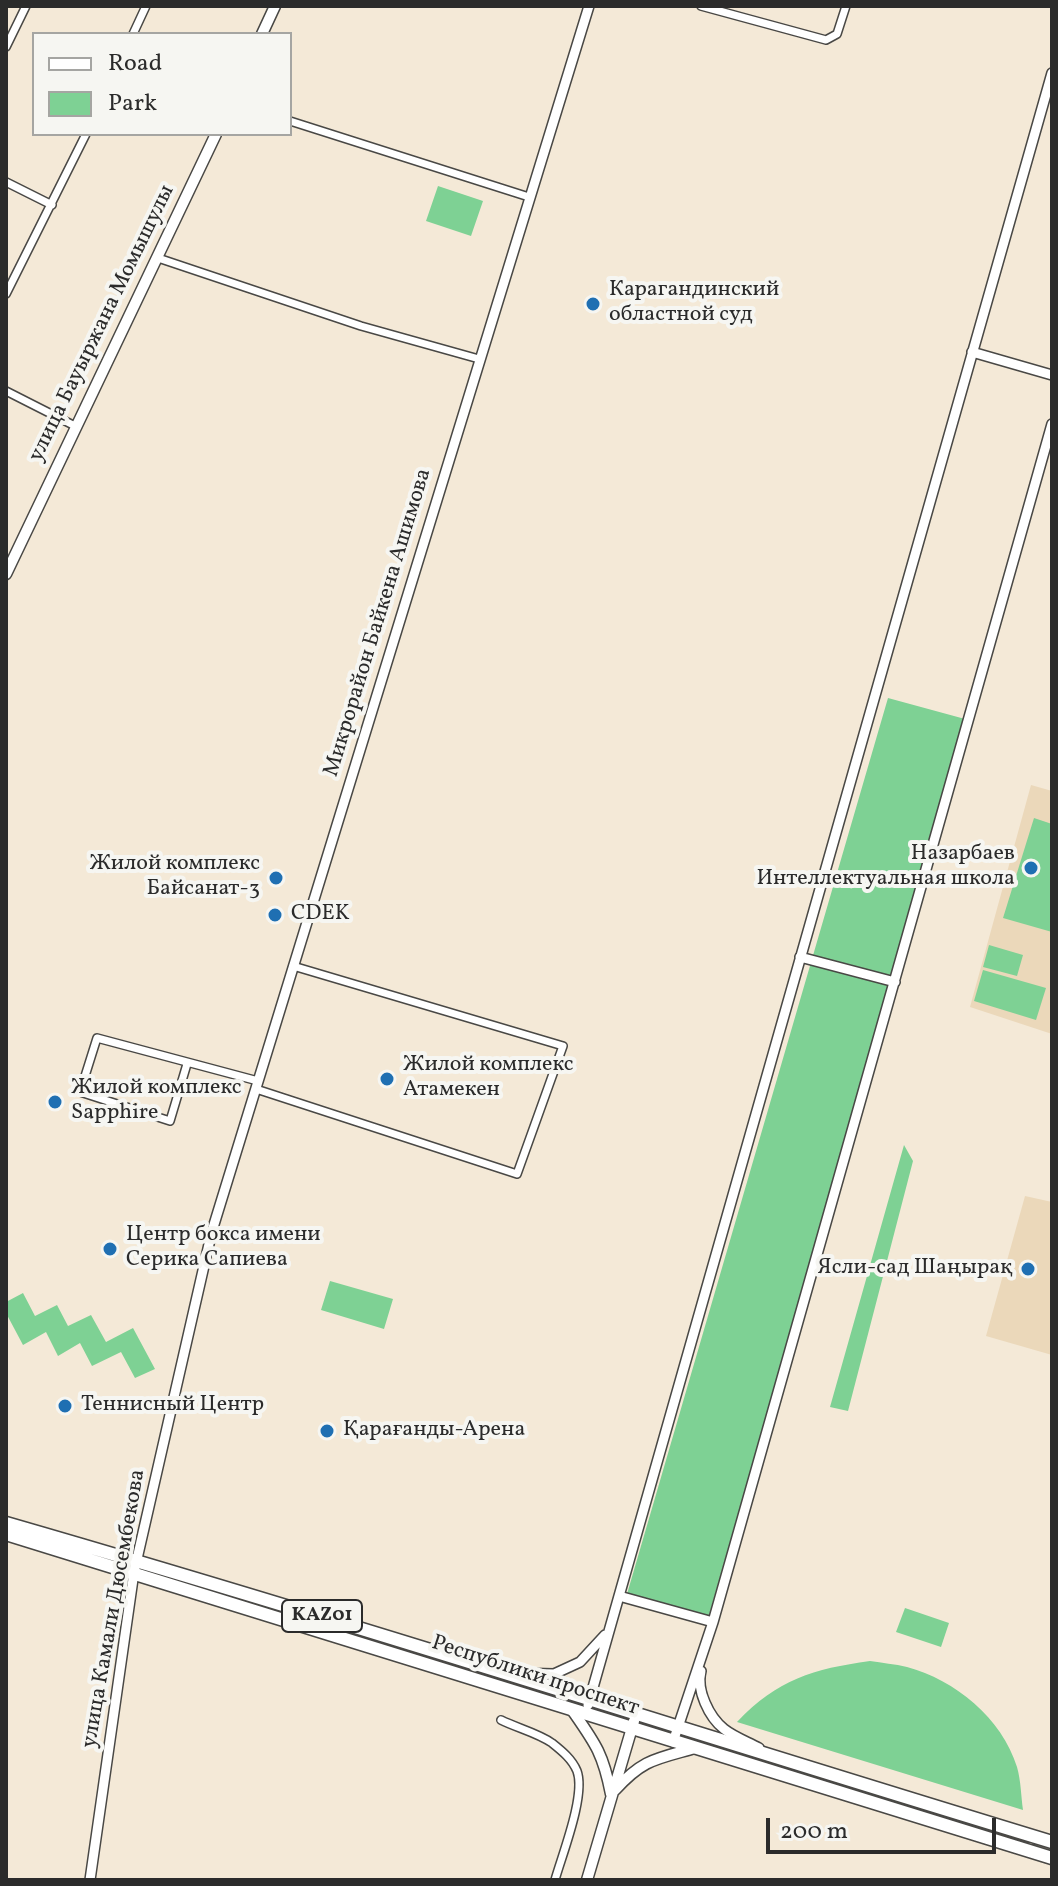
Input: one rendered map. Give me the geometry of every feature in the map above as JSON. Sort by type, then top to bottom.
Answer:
[{"type":"highway","name":"Республики проспект","points":[[6,1523],[631,1729],[1052,1858]]},
{"type":"highway","name":"Республики проспект","points":[[6,1534],[136,1566],[506,1673],[1049,1839]]},
{"type":"main road","points":[[263,32],[275,6]]},
{"type":"main road","name":"Микрорайон Байкена Ашимова","points":[[207,1252],[589,6]]},
{"type":"main road","points":[[611,1794],[605,1762],[579,1712],[590,1699],[1052,73]]},
{"type":"main road","name":"улица Бауыржана Момышулы","points":[[6,574],[215,136]]},
{"type":"main road","points":[[972,352],[1052,375]]},
{"type":"main road","points":[[673,1742],[713,1622],[1052,424]]},
{"type":"main road","points":[[800,957],[895,982]]},
{"type":"main road","name":"улица Камали Дюсембекова","points":[[90,1880],[136,1566],[207,1252]]},
{"type":"main road","points":[[619,1596],[713,1622]]},
{"type":"main road","points":[[506,1673],[554,1674],[580,1662],[610,1629]]},
{"type":"main road","points":[[709,1634],[700,1678],[703,1696],[713,1716],[723,1728],[769,1753]]},
{"type":"main road","points":[[587,1880],[637,1714]]},
{"type":"main road","points":[[611,1794],[632,1771],[646,1762],[695,1748]]},
{"type":"street","points":[[6,47],[26,6]]},
{"type":"street","points":[[134,32],[146,6]]},
{"type":"street","points":[[701,6],[826,40],[837,34],[846,6]]},
{"type":"street","points":[[292,122],[529,197]]},
{"type":"street","points":[[6,294],[85,136]]},
{"type":"street","points":[[6,182],[52,205]]},
{"type":"street","points":[[158,258],[361,326],[479,359]]},
{"type":"street","points":[[6,391],[77,427]]},
{"type":"street","points":[[187,1064],[170,1121],[80,1092],[97,1038],[187,1064],[257,1085],[517,1174],[563,1046],[293,966]]},
{"type":"street","points":[[501,1720],[550,1741],[571,1759],[578,1774],[578,1794],[555,1880]]},
{"type":"shaded area","name":"Назарбаев Интеллектуальная школа","points":[[1031,785],[1052,791],[1052,1034],[970,1007]]},
{"type":"shaded area","name":"Ясли-сад Шаңырақ","points":[[1025,1196],[1052,1202],[1052,1355],[986,1336]]},
{"type":"green space","points":[[438,186],[483,201],[471,236],[426,221]]},
{"type":"green space","points":[[888,698],[965,719],[708,1619],[627,1594]]},
{"type":"green space","points":[[1034,818],[1052,824],[1052,932],[1003,918]]},
{"type":"green space","points":[[989,945],[1023,955],[1017,976],[983,967]]},
{"type":"green space","points":[[983,970],[1046,988],[1036,1020],[974,1001]]},
{"type":"green space","points":[[904,1145],[913,1161],[848,1411],[830,1407]]},
{"type":"green space","points":[[330,1281],[393,1299],[384,1329],[321,1310]]},
{"type":"green space","points":[[23,1293],[35,1316],[57,1305],[68,1326],[91,1315],[106,1342],[133,1328],[155,1369],[135,1378],[121,1352],[92,1366],[80,1343],[58,1356],[46,1332],[23,1345],[6,1313],[6,1302]]},
{"type":"green space","points":[[905,1608],[949,1623],[941,1647],[896,1632]]},
{"type":"green space","points":[[870,1661],[902,1666],[942,1681],[959,1691],[988,1717],[1010,1749],[1018,1772],[1023,1810],[737,1722],[767,1695],[798,1678]]},
{"type":"place","name":"Карагандинский областной суд","points":[[593,304]]},
{"type":"place","name":"Назарбаев Интеллектуальная школа","points":[[1031,868]]},
{"type":"place","name":"Жилой комплекс Байсанат-3","points":[[276,878]]},
{"type":"place","name":"CDEK","points":[[275,915]]},
{"type":"place","name":"Жилой комплекс Атамекен","points":[[387,1079]]},
{"type":"place","name":"Жилой комплекс Sapphire","points":[[55,1102]]},
{"type":"place","name":"Центр бокса имени Серика Сапиева","points":[[110,1249]]},
{"type":"place","name":"Ясли-сад Шаңырақ","points":[[1028,1269]]},
{"type":"place","name":"Теннисный Центр","points":[[65,1406]]},
{"type":"place","name":"Қарағанды-Арена","points":[[327,1431]]}]
